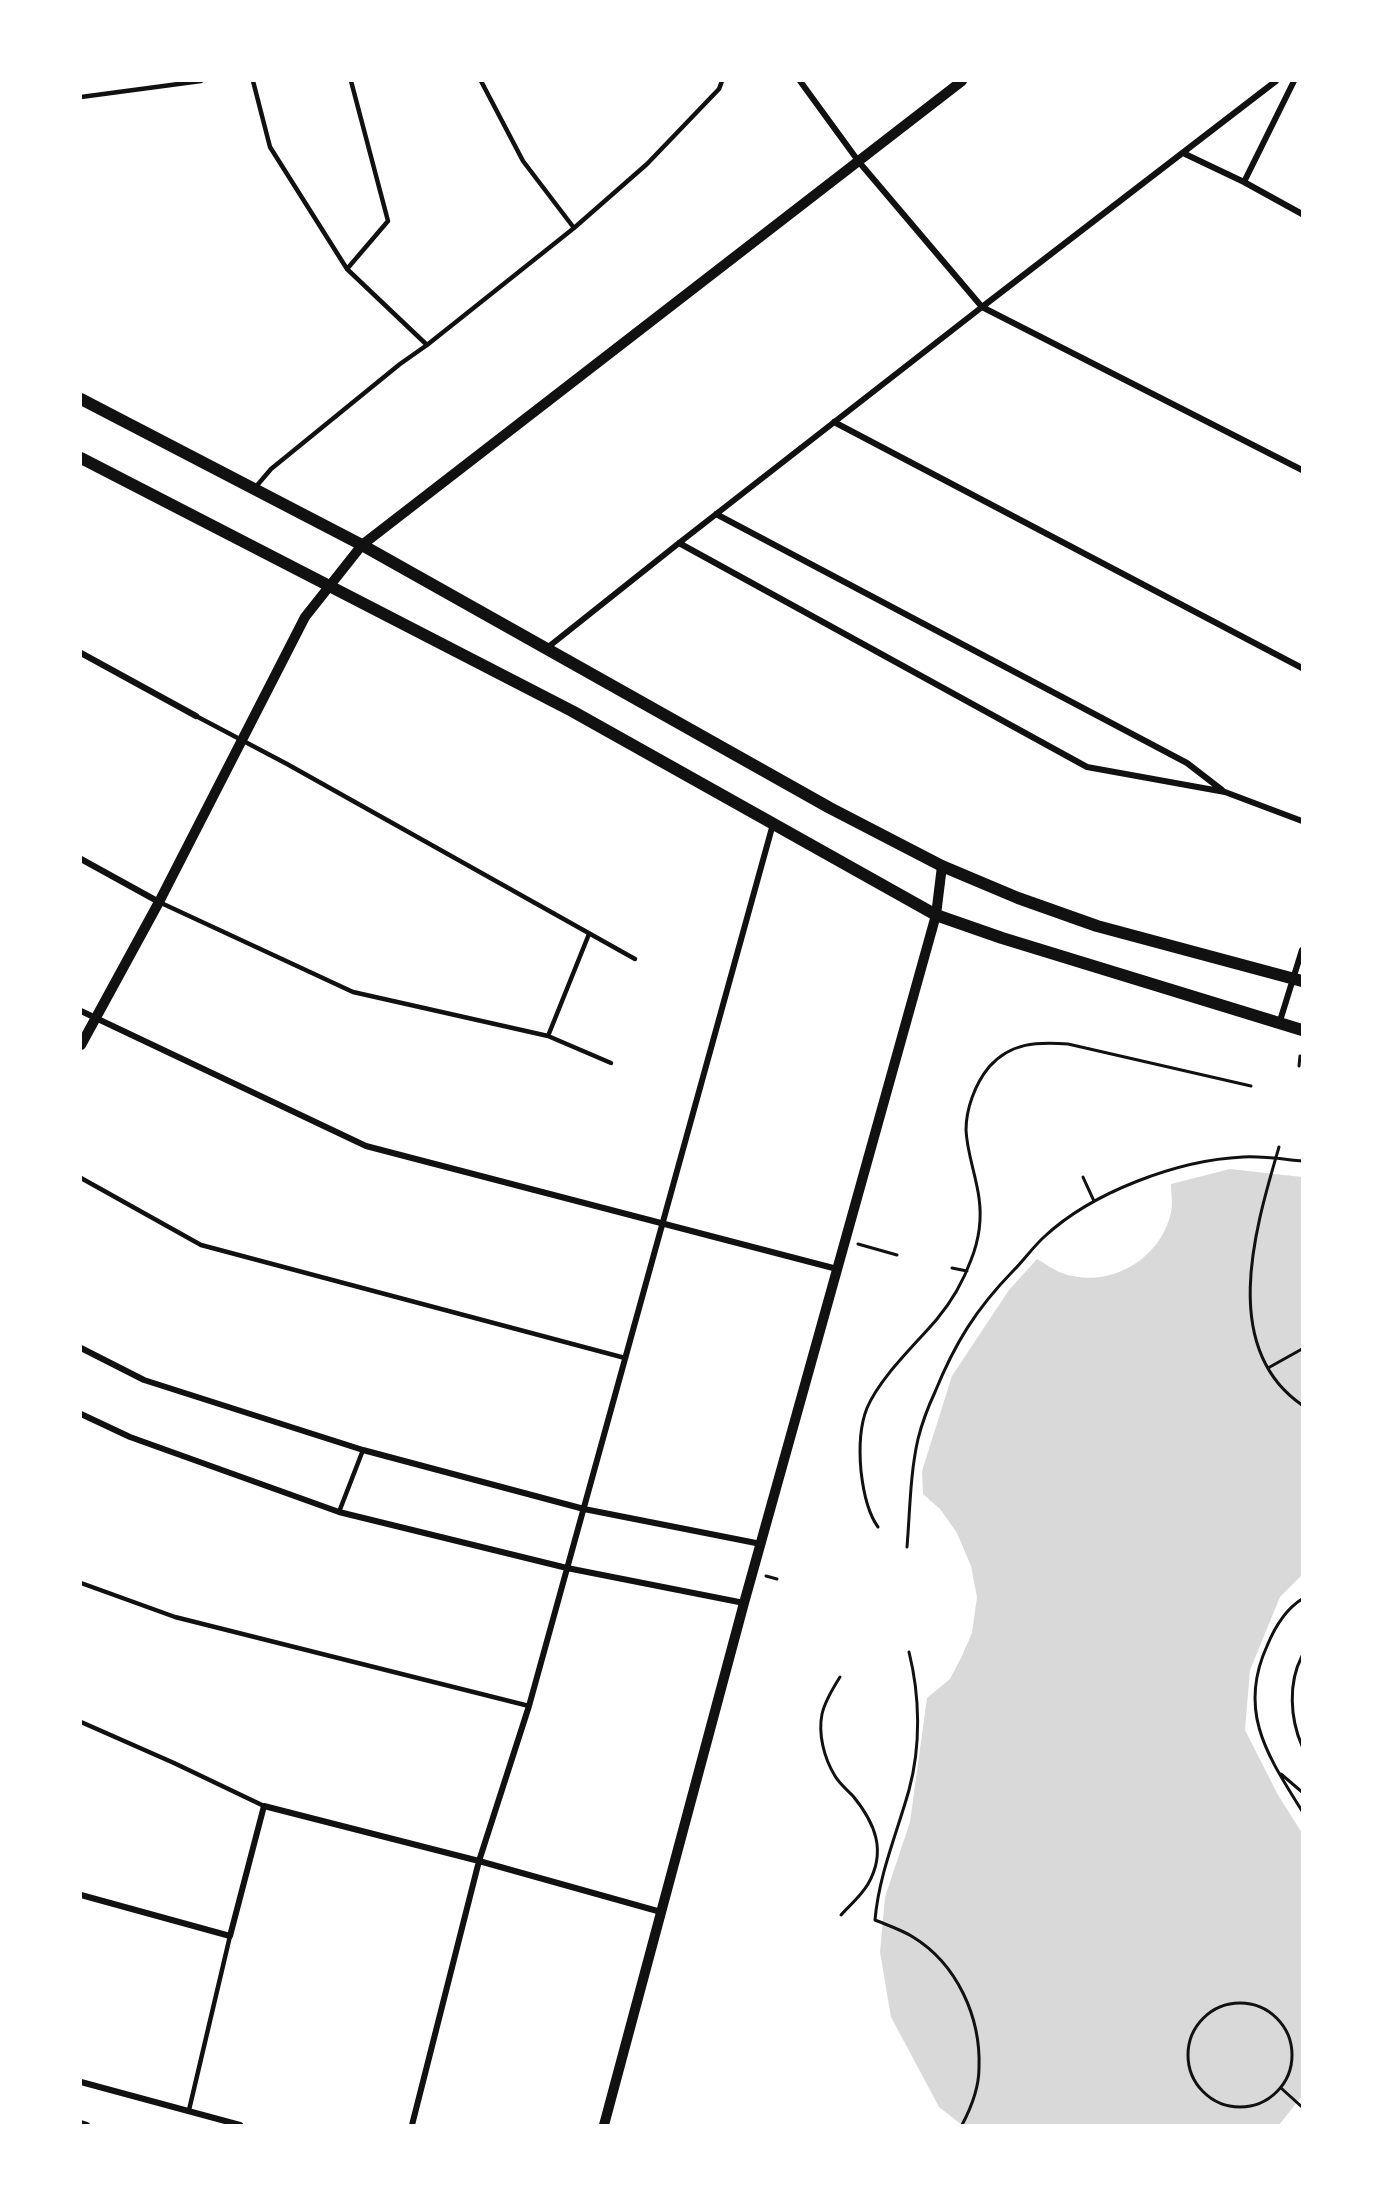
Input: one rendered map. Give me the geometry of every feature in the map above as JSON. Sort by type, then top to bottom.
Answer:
[{"type":"main road","points":[[81,399],[362,545],[830,808],[942,866],[1018,898],[1097,926],[1298,980]]},
{"type":"main road","points":[[81,458],[572,711],[936,915],[1002,938],[1302,1030]]},
{"type":"street","points":[[800,81],[859,162],[982,307],[1302,470]]},
{"type":"street","points":[[81,1045],[159,902],[305,617],[362,545],[962,81]]},
{"type":"street","points":[[547,648],[834,422],[1276,81]]},
{"type":"street","points":[[1244,182],[1294,81]]},
{"type":"street","points":[[1183,153],[1302,213]]},
{"type":"street","points":[[834,422],[1302,668]]},
{"type":"street","points":[[716,514],[1187,763],[1225,792]]},
{"type":"street","points":[[679,543],[1087,767],[1225,792],[1302,821]]},
{"type":"street","points":[[81,653],[196,716]]},
{"type":"street","points":[[412,2125],[479,1861],[529,1706],[773,824]]},
{"type":"street","points":[[81,859],[159,902]]},
{"type":"street","points":[[604,2125],[744,1603],[936,915],[942,866]]},
{"type":"street","points":[[1279,1024],[1298,980],[1302,950]]},
{"type":"street","points":[[81,1011],[366,1146],[837,1269]]},
{"type":"street","points":[[81,1348],[144,1380],[363,1450],[584,1509],[761,1544]]},
{"type":"street","points":[[81,1414],[130,1437],[339,1512],[567,1568],[744,1603]]},
{"type":"street","points":[[81,1895],[230,1936],[264,1806],[479,1861],[661,1912]]},
{"type":"street","points":[[81,2082],[240,2125]]},
{"type":"street","points":[[81,2123],[87,2125]]},
{"type":"lane","points":[[81,97],[201,81]]},
{"type":"lane","points":[[253,81],[270,147],[347,269],[427,345]]},
{"type":"lane","points":[[347,269],[388,221],[351,81]]},
{"type":"lane","points":[[481,81],[524,161],[574,228]]},
{"type":"lane","points":[[254,489],[271,469],[400,364],[574,228],[647,164],[719,89],[722,81]]},
{"type":"lane","points":[[196,716],[635,959]]},
{"type":"lane","points":[[159,902],[353,992],[548,1036],[611,1063]]},
{"type":"lane","points":[[548,1036],[590,934]]},
{"type":"lane","points":[[81,1178],[201,1245],[625,1358]]},
{"type":"lane","points":[[339,1512],[363,1450]]},
{"type":"lane","points":[[81,1583],[175,1617],[529,1706]]},
{"type":"lane","points":[[81,1722],[264,1806]]},
{"type":"lane","points":[[189,2110],[230,1936]]},
{"type":"path","points":[[878,1527],[872,1518],[862,1479],[859,1442],[867,1408],[890,1373],[939,1317],[958,1291],[967,1271],[981,1227],[979,1198],[966,1130],[972,1095],[989,1067],[1013,1048],[1038,1042],[1068,1044],[1251,1086]]},
{"type":"path","points":[[1299,1066],[1300,1056]]},
{"type":"path","points":[[1279,1147],[1255,1235],[1250,1270],[1250,1300],[1256,1335],[1268,1368],[1280,1386],[1302,1405]]},
{"type":"path","points":[[907,1547],[913,1467],[918,1437],[928,1407],[959,1339],[998,1287],[1044,1237],[1094,1201],[1135,1182],[1169,1170],[1220,1159],[1243,1157],[1302,1161]]},
{"type":"path","points":[[1083,1177],[1094,1201]]},
{"type":"path","points":[[845,1241],[897,1255]]},
{"type":"path","points":[[952,1268],[967,1271]]},
{"type":"path","points":[[1268,1368],[1302,1348]]},
{"type":"path","points":[[1302,1599],[1274,1629],[1259,1663],[1254,1700],[1260,1737],[1302,1811]]},
{"type":"path","points":[[909,1652],[915,1677],[917,1704],[914,1764],[909,1789],[880,1884],[875,1920],[914,1937],[943,1962],[964,1994],[977,2031],[980,2069],[971,2107],[962,2125]]},
{"type":"path","points":[[1302,1656],[1298,1664],[1292,1698],[1296,1732],[1302,1746]]},
{"type":"path","points":[[840,1677],[822,1714],[821,1734],[825,1756],[836,1778],[867,1814],[875,1831],[878,1848],[876,1867],[868,1884],[841,1915]]},
{"type":"path","points":[[1277,1770],[1302,1792]]},
{"type":"path","points":[[1241,2003],[1257,2006],[1271,2014],[1283,2025],[1290,2040],[1292,2057],[1289,2073],[1281,2087],[1268,2099],[1251,2106],[1233,2107],[1209,2096],[1192,2075],[1188,2058],[1190,2040],[1198,2024],[1210,2012],[1224,2005],[1241,2003]]},
{"type":"path","points":[[1281,2087],[1302,2107]]},
{"type":"shaded area","points":[[1230,1169],[1302,1177],[1302,1575],[1280,1597],[1250,1670],[1245,1730],[1278,1795],[1302,1833],[1302,2096],[1279,2125],[962,2125],[939,2107],[891,2017],[880,1952],[885,1897],[910,1822],[927,1698],[950,1679],[961,1658],[972,1633],[977,1597],[971,1566],[957,1533],[940,1509],[923,1494],[922,1471],[952,1376],[1009,1290],[1037,1259],[1059,1272],[1079,1277],[1114,1274],[1130,1267],[1156,1244],[1165,1229],[1172,1209],[1171,1184]]}]
